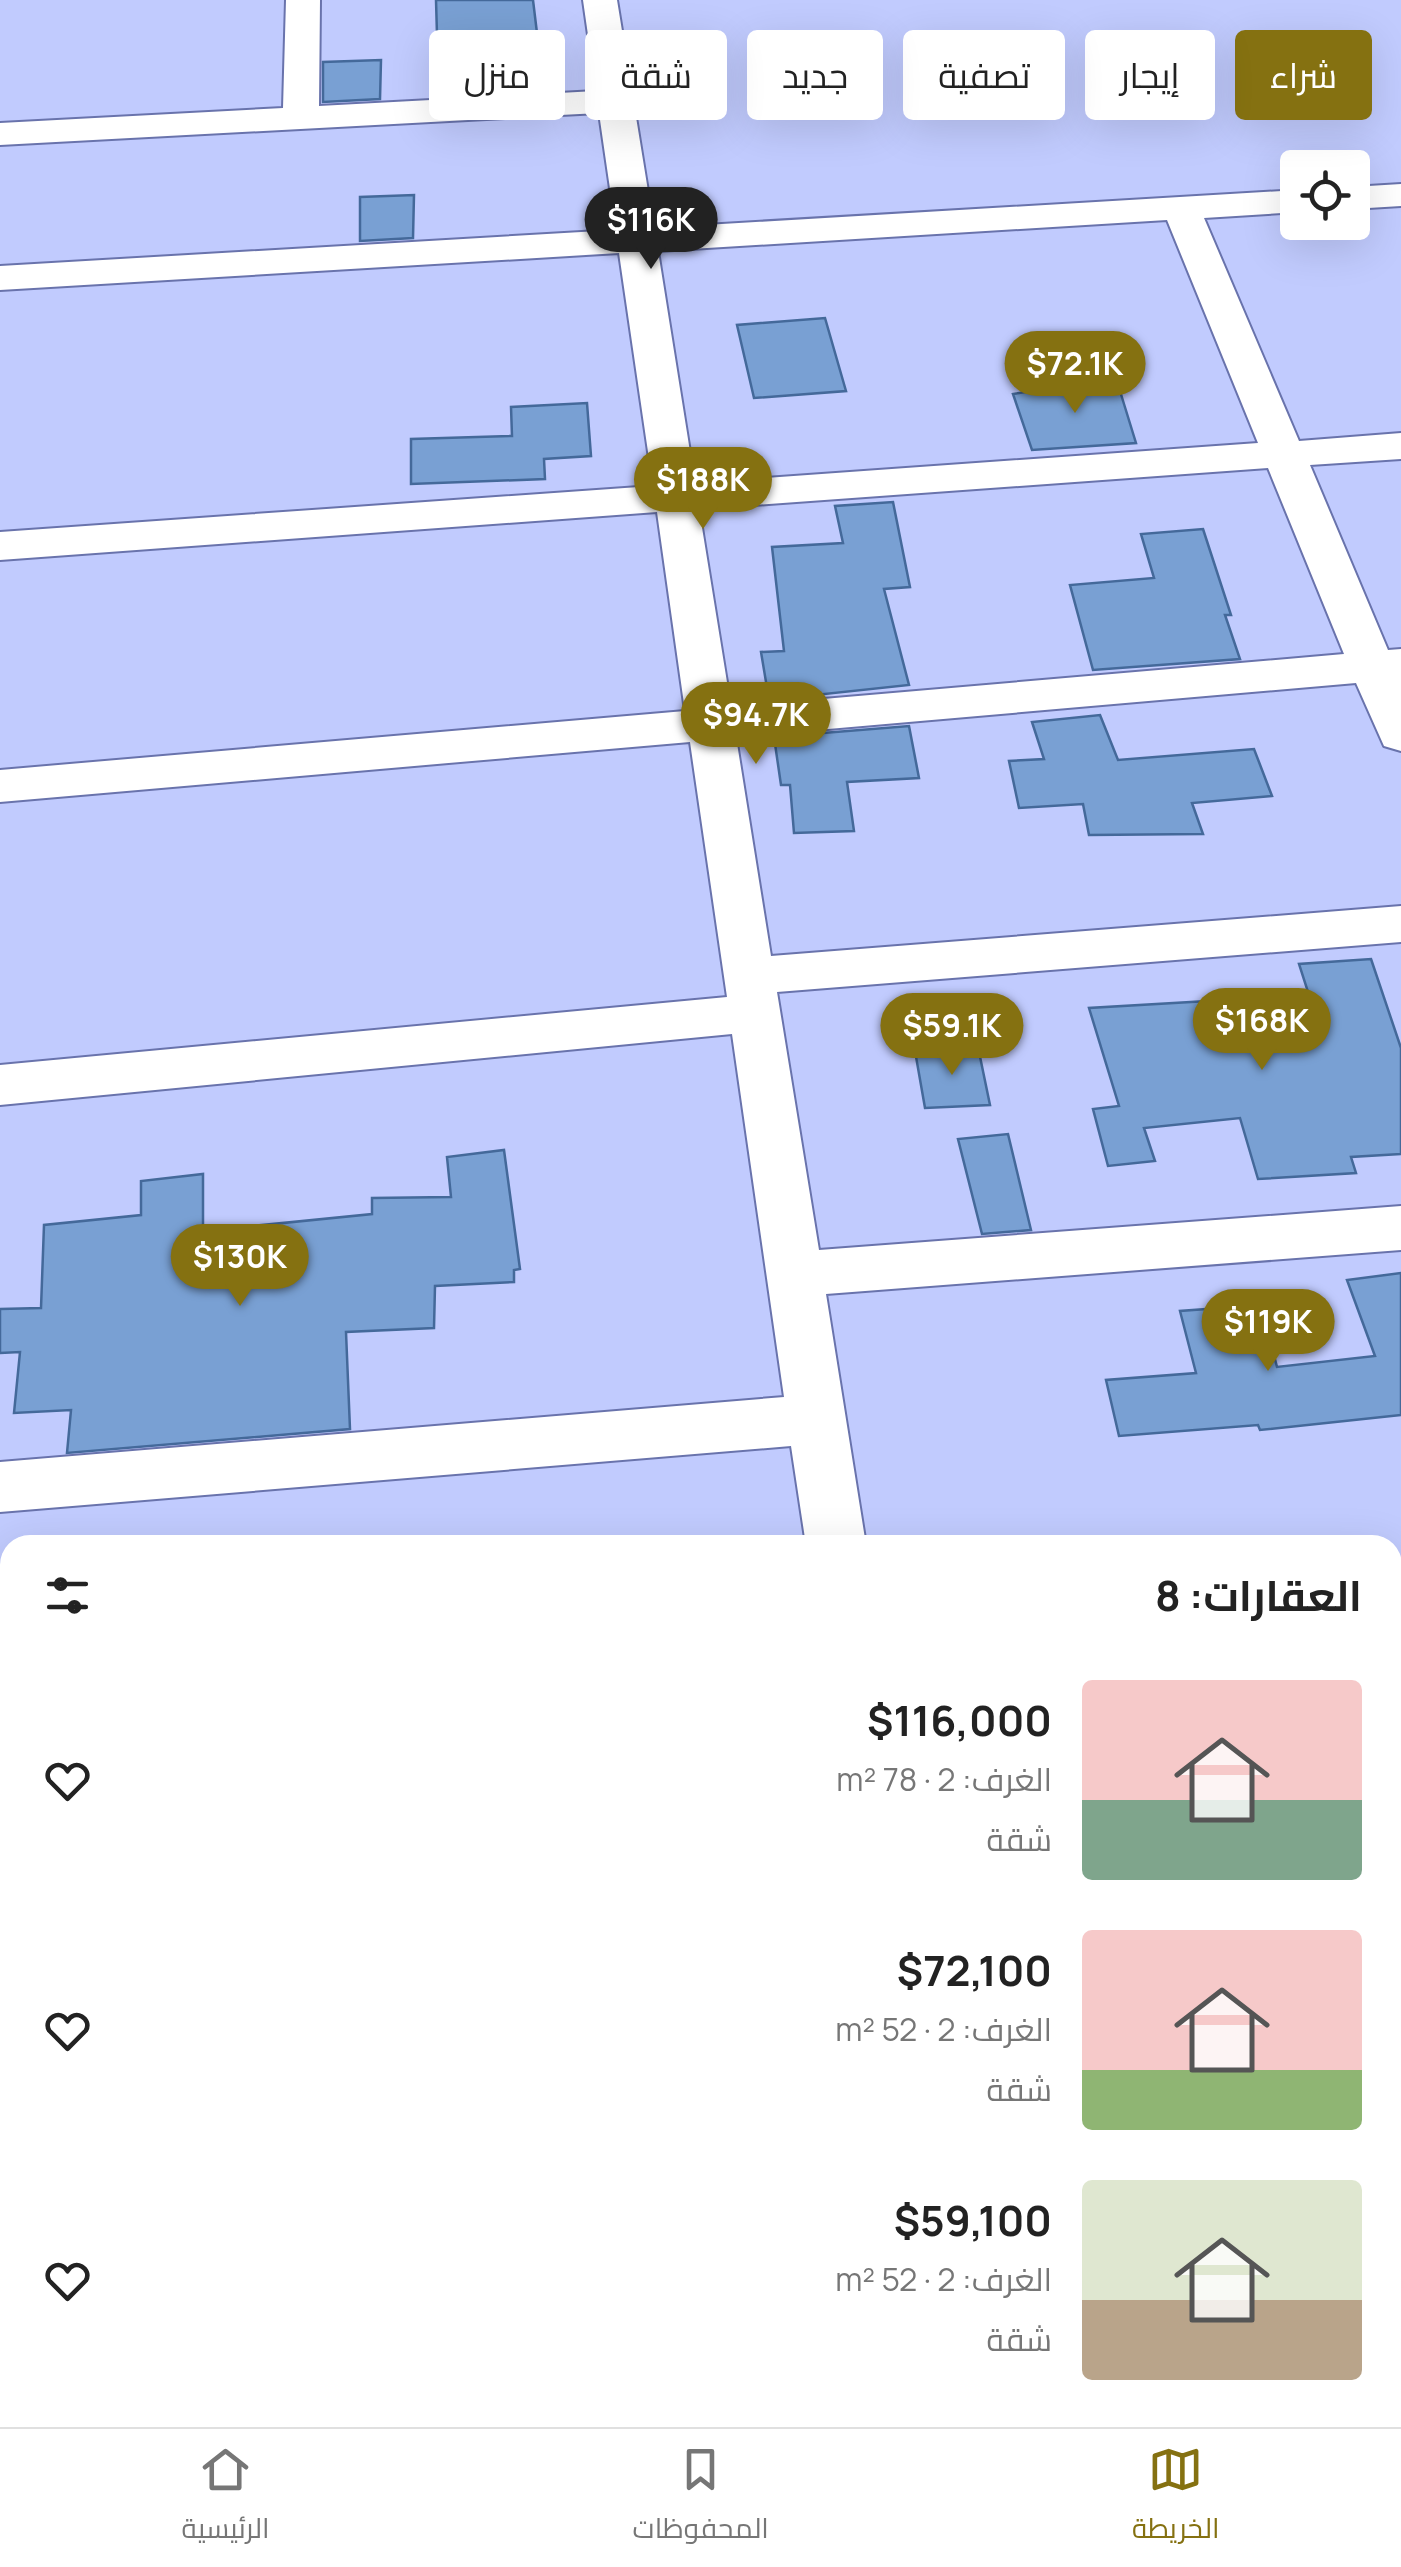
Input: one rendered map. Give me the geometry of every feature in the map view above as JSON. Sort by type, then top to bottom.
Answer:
[{"type":"street","points":[[301,118],[303,0]]},
{"type":"street","points":[[600,0],[604,30]]},
{"type":"street","points":[[0,134],[585,102]]},
{"type":"street","points":[[618,120],[834,1535]]},
{"type":"street","points":[[1370,197],[1401,195]]},
{"type":"street","points":[[0,278],[1280,203]]},
{"type":"street","points":[[1181,208],[1284,454],[1387,665],[1401,735]]},
{"type":"street","points":[[0,546],[1401,446]]},
{"type":"street","points":[[0,786],[1387,665]]},
{"type":"street","points":[[0,1085],[752,994],[1401,924]]},
{"type":"street","points":[[794,1274],[1401,1228]]},
{"type":"street","points":[[0,1487],[816,1419]]},
{"type":"building","points":[[436,0],[533,0],[537,30],[437,30]]},
{"type":"building","points":[[381,60],[380,99],[323,102],[323,62]]},
{"type":"building","points":[[414,195],[413,238],[360,241],[360,197]]},
{"type":"building","points":[[825,318],[846,391],[754,398],[737,325]]},
{"type":"building","points":[[1116,378],[1136,443],[1032,450],[1013,394]]},
{"type":"building","points":[[587,403],[591,456],[544,459],[545,479],[411,484],[411,439],[512,436],[511,407]]},
{"type":"building","points":[[893,502],[910,587],[884,589],[909,685],[769,700],[761,652],[784,651],[772,547],[843,543],[835,506]]},
{"type":"building","points":[[1203,529],[1231,615],[1225,615],[1240,659],[1093,670],[1070,585],[1154,578],[1141,534]]},
{"type":"building","points":[[1100,715],[1118,760],[1254,749],[1272,796],[1192,803],[1203,834],[1089,835],[1083,804],[1019,808],[1009,761],[1044,759],[1032,722]]},
{"type":"building","points":[[909,726],[919,778],[847,782],[854,831],[794,833],[790,785],[781,785],[774,737]]},
{"type":"building","points":[[1371,959],[1401,1048],[1401,1154],[1351,1157],[1356,1173],[1258,1179],[1240,1118],[1144,1128],[1155,1161],[1108,1166],[1093,1109],[1119,1106],[1089,1008],[1309,995],[1299,964]]},
{"type":"building","points":[[978,1047],[990,1105],[925,1108],[915,1051]]},
{"type":"building","points":[[1008,1134],[1031,1230],[982,1234],[958,1139]]},
{"type":"building","points":[[504,1150],[520,1269],[514,1270],[514,1282],[435,1286],[434,1328],[346,1332],[350,1429],[67,1453],[71,1410],[14,1413],[20,1352],[0,1353],[0,1309],[41,1308],[44,1225],[141,1215],[141,1181],[203,1174],[203,1231],[372,1214],[372,1198],[451,1197],[447,1157]]},
{"type":"building","points":[[1401,1273],[1401,1415],[1260,1430],[1258,1425],[1119,1436],[1106,1380],[1196,1373],[1180,1311],[1261,1305],[1277,1367],[1375,1356],[1347,1280]]}]
